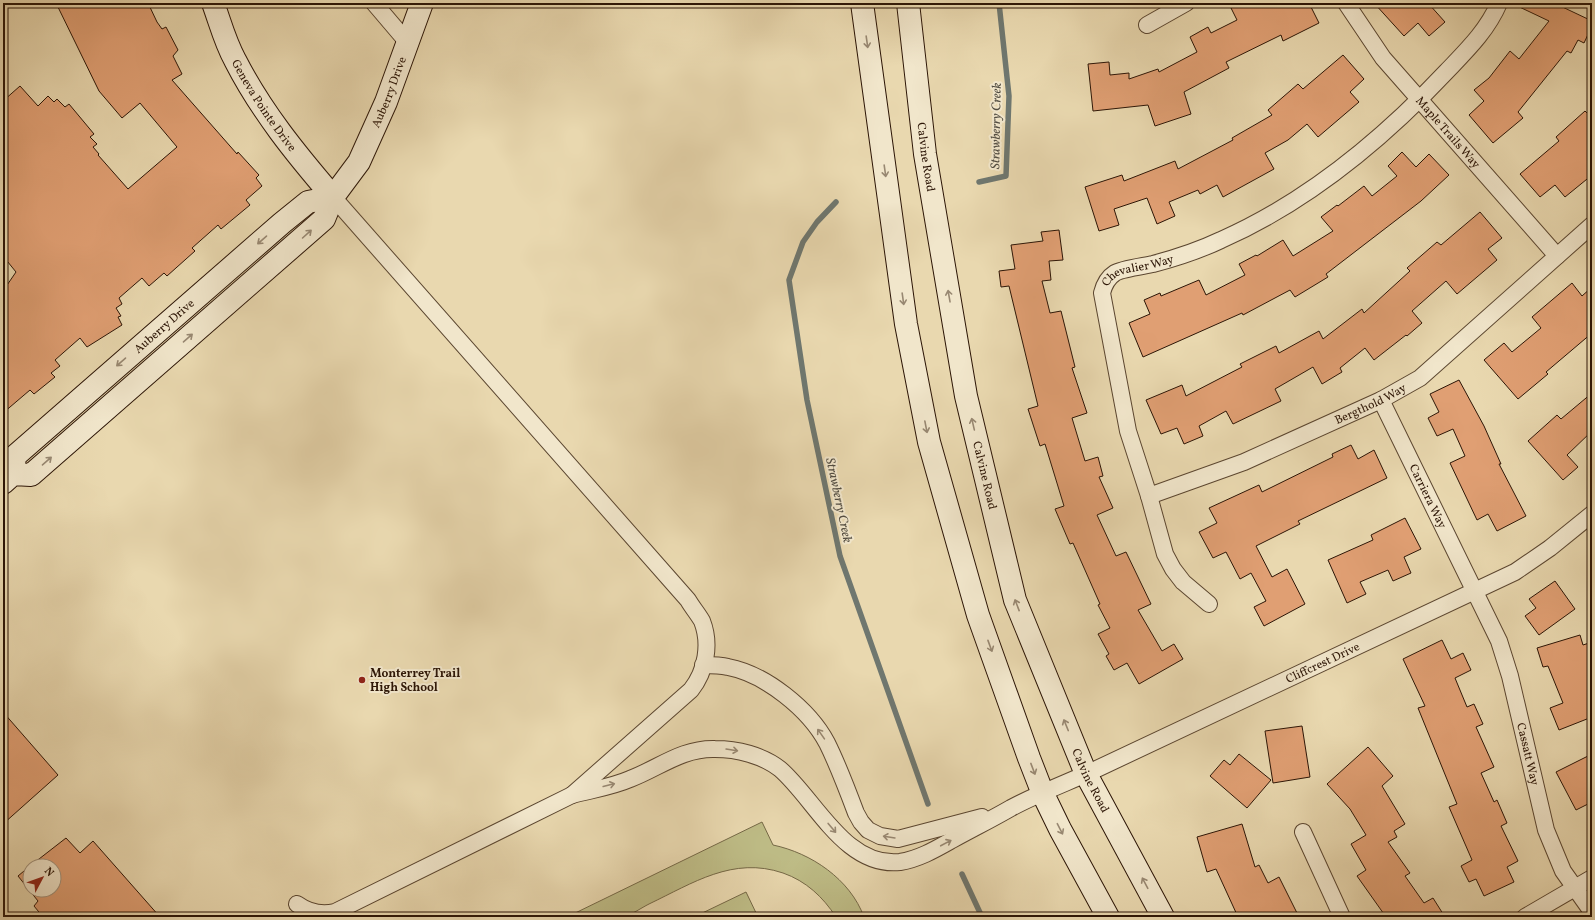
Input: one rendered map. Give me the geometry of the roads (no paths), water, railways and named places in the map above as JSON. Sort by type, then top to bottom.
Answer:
[{"type":"main road","name":"Geneva Pointe Drive","points":[[213,3],[234,59],[260,105],[291,148],[333,197]]},
{"type":"main road","name":"Auberry Drive","points":[[8,479],[15,456],[270,233],[308,202],[333,197],[359,162],[386,102],[422,3]]},
{"type":"main road","points":[[862,3],[906,324],[929,442],[978,615],[1043,794],[1088,882],[1108,917]]},
{"type":"main road","name":"Calvine Road","points":[[908,3],[925,154],[966,396],[1015,600],[1086,774],[1164,917]]},
{"type":"street","points":[[374,3],[408,43]]},
{"type":"street","points":[[1147,25],[1186,3]]},
{"type":"street","name":"Maple Trails Way","points":[[1346,3],[1383,58],[1557,256]]},
{"type":"street","name":"Chevalier Way","points":[[1209,604],[1183,582],[1173,569],[1165,554],[1149,496],[1128,431],[1102,293],[1105,283],[1116,273],[1155,264],[1200,249],[1223,239],[1276,212],[1306,194],[1356,156],[1420,100],[1486,27],[1498,3]]},
{"type":"street","points":[[333,197],[688,600],[701,620],[707,646],[704,665],[698,682],[681,700],[572,795]]},
{"type":"street","name":"Bergthold Way","points":[[1149,496],[1244,462],[1381,400],[1420,378],[1592,225]]},
{"type":"street","name":"Carriera Way","points":[[1381,400],[1475,591]]},
{"type":"street","name":"Cliffcrest Drive","points":[[1008,810],[1515,572],[1550,548],[1592,514]]},
{"type":"street","name":"Cassatt Way","points":[[1475,591],[1499,641],[1510,676],[1546,830],[1563,871],[1592,912]]},
{"type":"street","points":[[704,665],[728,667],[749,674],[778,690],[796,705],[826,741],[861,822],[868,830],[880,836],[898,839],[1008,810]]},
{"type":"street","points":[[297,904],[304,909],[315,912],[335,912],[572,795],[630,779],[664,762],[690,753],[713,749],[737,751],[767,761],[779,769],[798,788],[837,834],[851,846],[867,856],[883,862],[900,862],[920,857],[1008,810]]},
{"type":"street","points":[[1302,832],[1342,917]]},
{"type":"street","points":[[1525,917],[1592,878]]},
{"type":"waterway","name":"Strawberry Creek","points":[[979,182],[1006,176],[1009,96],[999,3]]},
{"type":"waterway","name":"Strawberry Creek","points":[[836,202],[817,222],[803,242],[789,280],[807,400],[840,556],[928,804]]},
{"type":"waterway","name":"Strawberry Creek","points":[[962,874],[982,917]]},
{"type":"place","name":"Monterrey Trail High School","points":[[362,680]]}]
